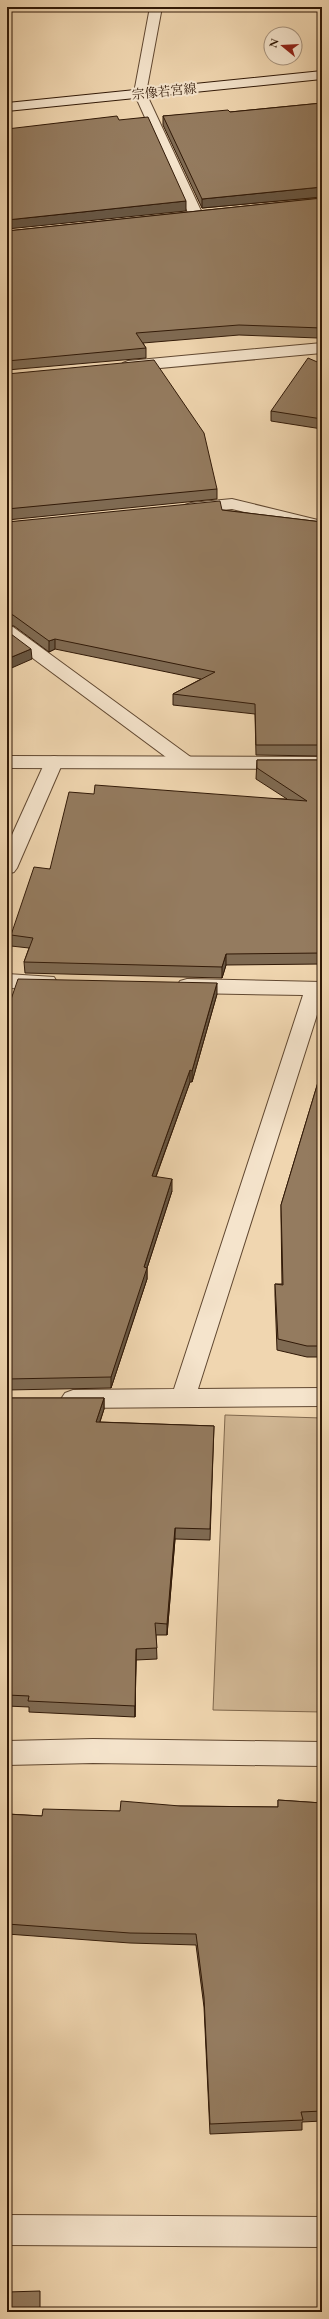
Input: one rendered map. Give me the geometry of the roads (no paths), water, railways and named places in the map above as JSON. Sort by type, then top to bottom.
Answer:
[{"type":"street","points":[[156,7],[140,93],[196,215]]},
{"type":"street","name":"宗像若宮線","points":[[7,107],[322,75]]},
{"type":"street","points":[[180,217],[211,214]]},
{"type":"street","points":[[110,368],[322,348]]},
{"type":"street","points":[[269,354],[314,364]]},
{"type":"street","points":[[178,509],[232,504],[322,526]]},
{"type":"street","points":[[7,632],[184,762]]},
{"type":"street","points":[[7,762],[322,763]]},
{"type":"street","points":[[7,868],[54,762]]},
{"type":"street","points":[[7,981],[62,983]]},
{"type":"street","points":[[165,985],[319,989],[183,1399]]},
{"type":"street","points":[[55,1399],[322,1397]]},
{"type":"street","points":[[7,1753],[94,1751],[322,1754]]},
{"type":"street","points":[[7,2230],[322,2232]]}]
